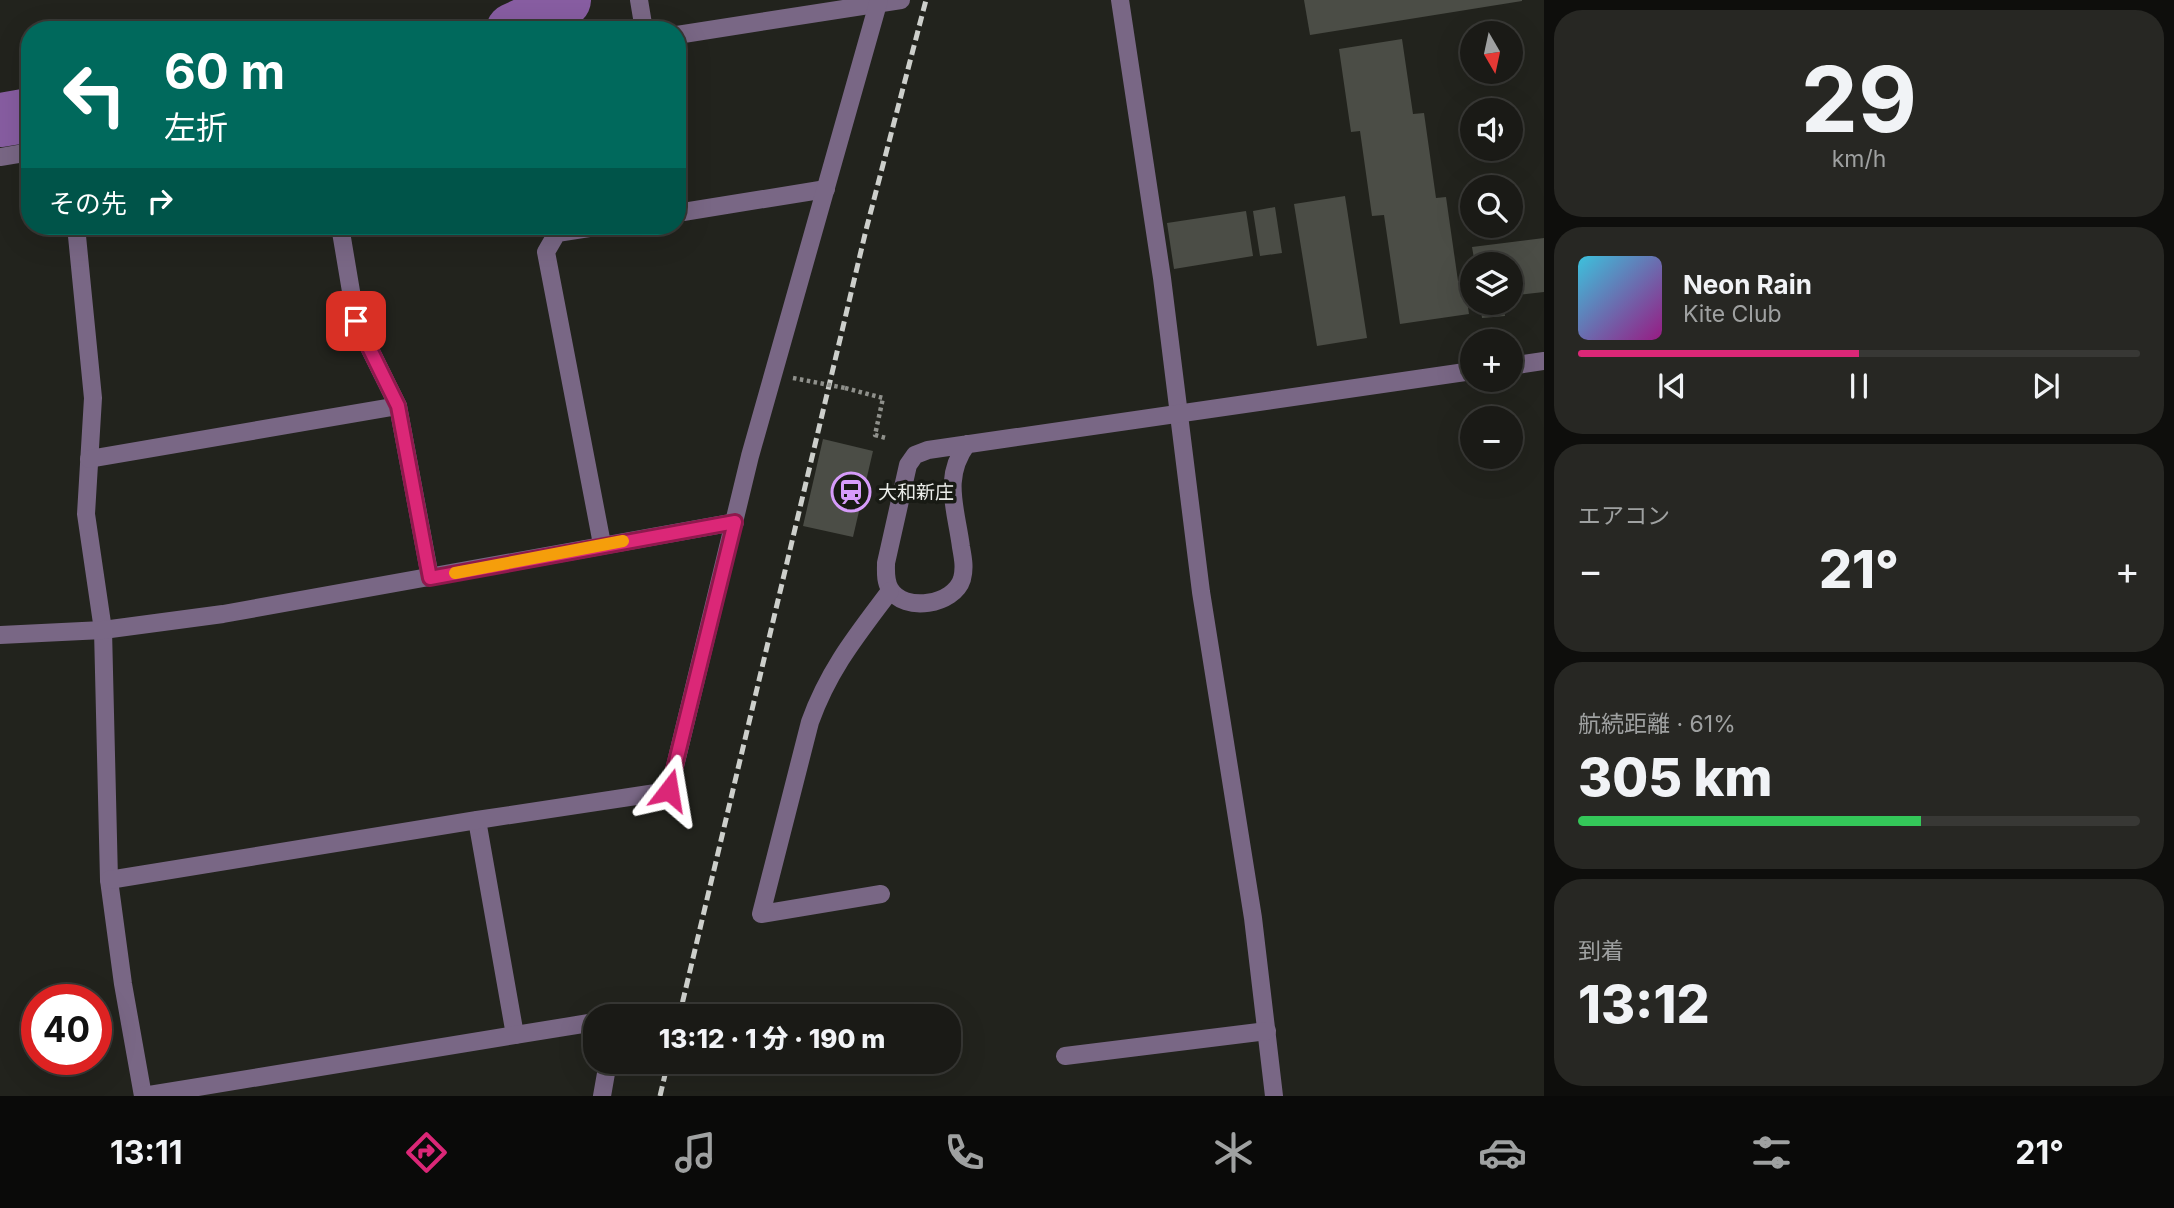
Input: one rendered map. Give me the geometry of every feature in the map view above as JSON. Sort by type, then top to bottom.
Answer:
[{"type":"street","points":[[639,0],[642,21]]},
{"type":"street","points":[[686,34],[901,0]]},
{"type":"street","points":[[1120,0],[1162,278],[1201,592],[1253,919],[1274,1096]]},
{"type":"street","points":[[109,880],[669,790],[750,456],[878,2]]},
{"type":"street","points":[[0,157],[21,154]]},
{"type":"street","points":[[686,212],[826,189]]},
{"type":"street","points":[[77,235],[93,398],[86,514],[103,630],[109,880],[122,984],[143,1096],[583,1024]]},
{"type":"street","points":[[342,235],[356,321],[398,406],[430,578]]},
{"type":"street","points":[[556,235],[546,252],[602,544]]},
{"type":"street","points":[[1523,364],[1544,361]]},
{"type":"street","points":[[967,444],[956,459],[952,482],[964,568],[961,582],[952,594],[933,601],[914,604],[899,599],[891,591],[886,579],[886,563],[908,465],[915,455],[928,450],[967,444],[1460,373]]},
{"type":"street","points":[[89,459],[398,406]]},
{"type":"street","points":[[0,635],[103,630],[223,614],[735,522]]},
{"type":"street","points":[[881,894],[761,914],[810,722],[821,692],[837,663],[891,591]]},
{"type":"street","points":[[477,820],[515,1035]]},
{"type":"street","points":[[1065,1056],[1267,1031]]},
{"type":"street","points":[[603,1096],[606,1074]]},
{"type":"path","points":[[793,378],[883,398],[876,435],[886,438]]},
{"type":"building","points":[[1304,0],[1522,0],[1522,1],[1310,35]]},
{"type":"building","points":[[1402,39],[1413,114],[1424,113],[1436,198],[1446,197],[1460,281],[1462,315],[1400,324],[1384,215],[1372,216],[1360,131],[1351,132],[1339,49]]},
{"type":"building","points":[[1345,196],[1367,338],[1317,346],[1294,204]]},
{"type":"building","points":[[1275,207],[1282,253],[1260,256],[1253,211]]},
{"type":"building","points":[[1246,211],[1253,256],[1174,269],[1167,223]]},
{"type":"building","points":[[1544,238],[1544,292],[1523,294],[1523,252],[1473,252],[1472,247]]},
{"type":"building","points":[[1482,315],[1505,316],[1482,318]]},
{"type":"building","points":[[823,439],[873,451],[853,537],[803,526]]},
{"type":"waterway","points":[[533,21],[550,13],[564,0]]},
{"type":"waterway","points":[[0,120],[21,116]]},
{"type":"railway","points":[[682,1004],[866,230],[926,0]]},
{"type":"railway","points":[[660,1096],[665,1074]]},
{"type":"slow traffic","points":[[455,573],[623,541]]},
{"type":"place","name":"大和新庄","points":[[851,492]]},
{"type":"route","points":[[356,321],[398,406],[430,578],[602,544],[735,522],[669,790]]}]
